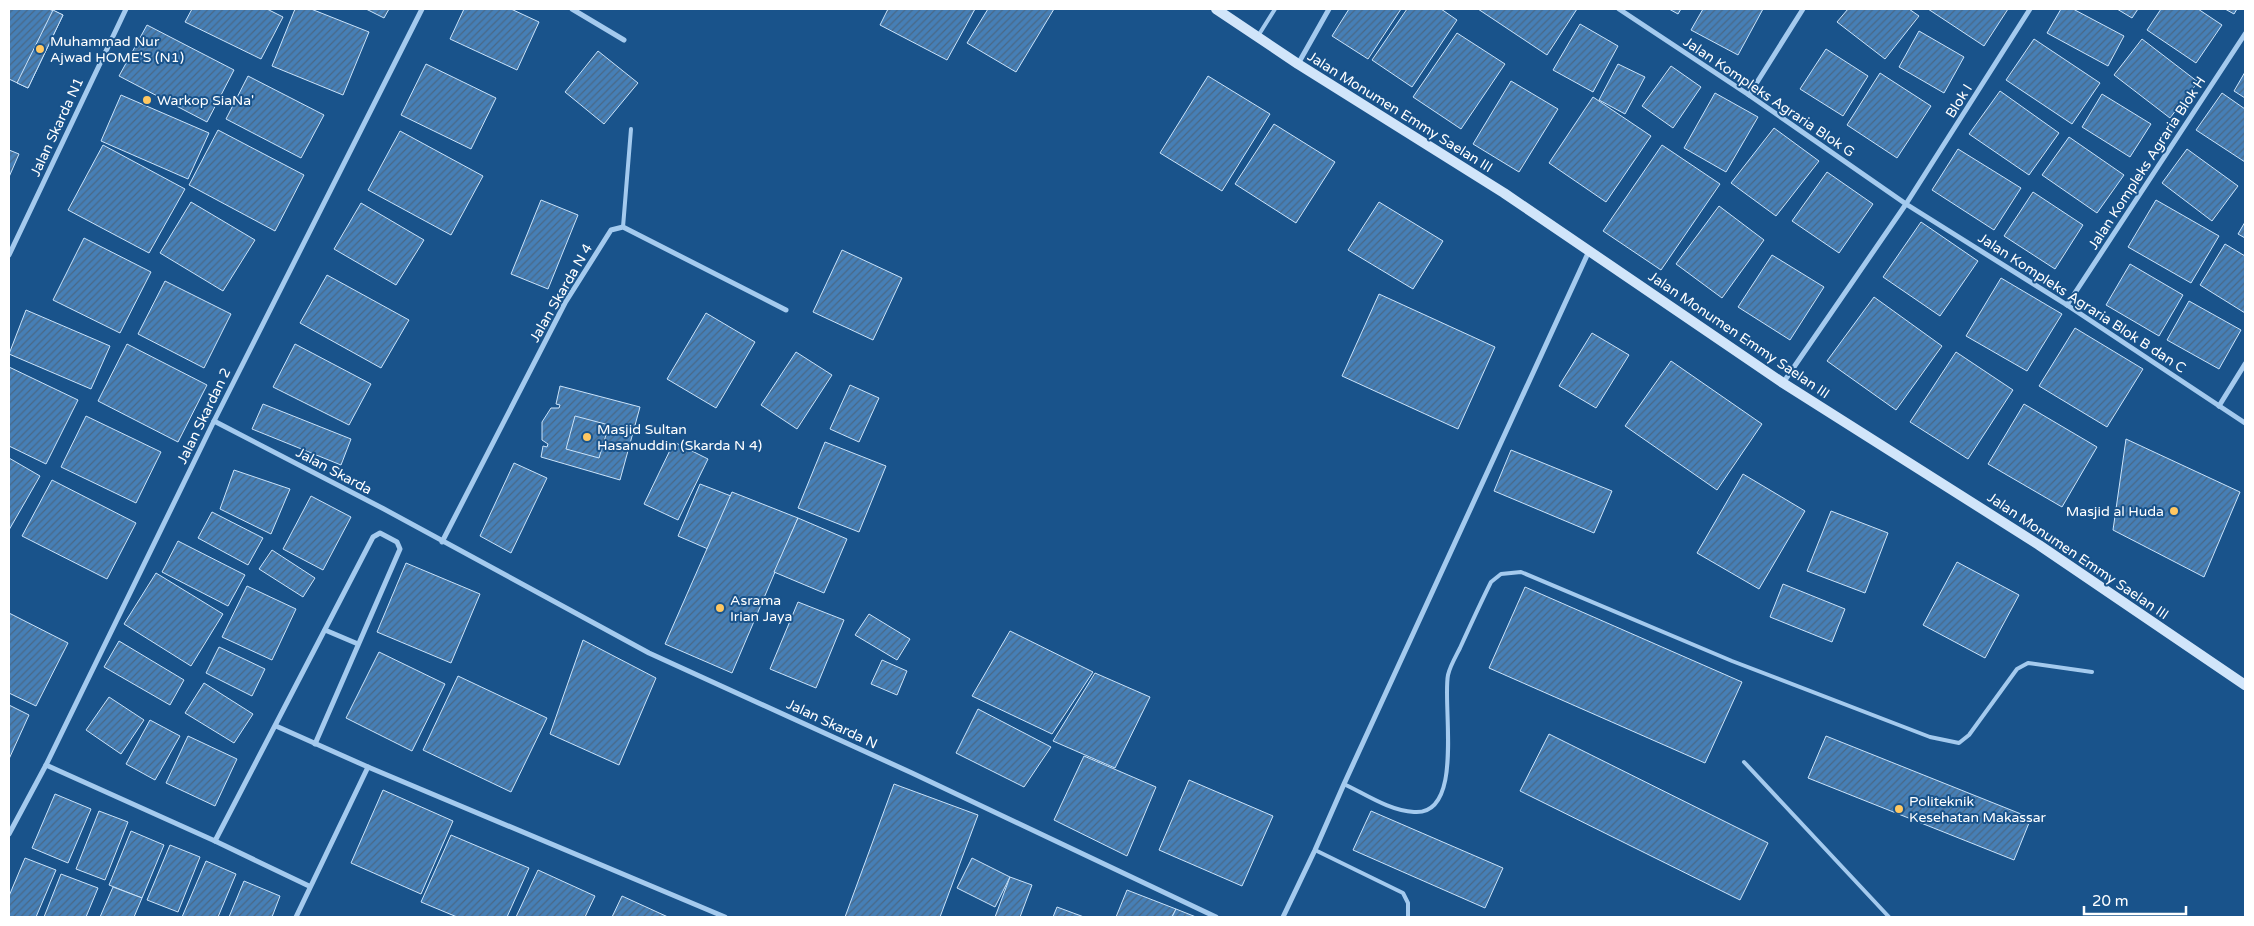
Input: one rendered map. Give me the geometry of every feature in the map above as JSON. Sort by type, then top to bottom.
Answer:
[{"type":"street","name":"Jalan Skarda N1","points":[[9,255],[126,9]]},
{"type":"street","name":"Jalan Skardan 2","points":[[9,834],[46,765],[214,421],[422,9]]},
{"type":"street","points":[[572,9],[624,40]]},
{"type":"street","name":"Jalan Monumen Emmy Saelan III","points":[[1216,9],[1298,64],[1504,193],[1783,383],[2040,545],[2245,685]]},
{"type":"street","points":[[1298,64],[1329,9]]},
{"type":"street","name":"Jalan Kompleks Agraria Blok G","points":[[1619,9],[1749,94],[1906,204]]},
{"type":"street","points":[[1749,94],[1803,9]]},
{"type":"street","name":"Blok I","points":[[1783,383],[1906,204],[2030,9]]},
{"type":"street","name":"Jalan Kompleks Agraria Blok H","points":[[2067,305],[2245,34]]},
{"type":"street","name":"Jalan Kompleks Agraria Blok B dan C","points":[[1906,204],[2067,305],[2245,423]]},
{"type":"street","points":[[623,227],[786,310]]},
{"type":"street","name":"Jalan Skarda N 4","points":[[442,542],[565,303],[611,230],[623,227]]},
{"type":"street","points":[[1283,917],[1589,250]]},
{"type":"street","points":[[2219,406],[2245,364]]},
{"type":"street","name":"Jalan Skarda","points":[[214,421],[442,542]]},
{"type":"street","points":[[215,841],[373,537],[380,533],[397,542],[400,549],[315,744]]},
{"type":"street","name":"Jalan Skarda N","points":[[442,542],[649,653],[912,773],[1216,917]]},
{"type":"street","points":[[325,630],[358,644]]},
{"type":"street","points":[[276,726],[368,767],[725,917]]},
{"type":"street","points":[[46,765],[215,841],[309,886]]},
{"type":"street","points":[[296,917],[309,886],[368,767]]},
{"type":"lane","points":[[1258,36],[1275,9]]},
{"type":"lane","points":[[623,227],[631,129]]},
{"type":"lane","points":[[1344,784],[1396,808],[1415,813],[1432,808],[1441,795],[1448,771],[1446,693],[1448,673],[1490,582],[1501,574],[1521,572],[1732,661],[1930,736],[1959,743],[1969,735],[2017,669],[2028,662],[2092,672]]},
{"type":"lane","points":[[1744,762],[1889,917]]},
{"type":"lane","points":[[1315,850],[1403,893],[1408,903],[1408,917]]},
{"type":"building","points":[[9,9],[49,9],[63,15],[28,88],[9,79]]},
{"type":"building","points":[[192,9],[267,9],[283,17],[261,59],[185,22]]},
{"type":"building","points":[[295,9],[311,9],[369,32],[343,95],[272,66]]},
{"type":"building","points":[[366,9],[389,9],[384,18]]},
{"type":"building","points":[[464,9],[511,9],[539,22],[517,70],[450,39]]},
{"type":"building","points":[[888,9],[975,9],[947,60],[880,25]]},
{"type":"building","points":[[988,9],[1054,9],[1016,72],[967,43]]},
{"type":"building","points":[[1349,9],[1401,9],[1368,59],[1332,36]]},
{"type":"building","points":[[1407,9],[1441,9],[1457,20],[1412,87],[1372,60]]},
{"type":"building","points":[[1478,9],[1577,9],[1547,55]]},
{"type":"building","points":[[1669,9],[1681,9],[1678,14]]},
{"type":"building","points":[[1703,9],[1763,9],[1738,55],[1691,30]]},
{"type":"building","points":[[1848,9],[1909,9],[1919,16],[1885,59],[1837,22]]},
{"type":"building","points":[[1928,9],[2008,9],[1984,46]]},
{"type":"building","points":[[2061,9],[2073,9],[2124,36],[2108,66],[2047,33]]},
{"type":"building","points":[[2117,9],[2138,9],[2132,18]]},
{"type":"building","points":[[2161,9],[2198,9],[2222,25],[2196,63],[2147,30]]},
{"type":"building","points":[[2225,9],[2237,9],[2234,14]]},
{"type":"building","name":"Muhammad Nur Ajwad HOME'S (N1)","points":[[53,10],[63,15],[28,88],[17,83]]},
{"type":"building","points":[[1580,24],[1618,46],[1593,92],[1553,70]]},
{"type":"building","points":[[147,25],[234,70],[207,122],[119,76]]},
{"type":"building","points":[[1919,31],[1964,57],[1944,93],[1899,67]]},
{"type":"building","points":[[1457,33],[1505,64],[1461,129],[1413,97]]},
{"type":"building","points":[[2034,39],[2100,83],[2072,124],[2006,80]]},
{"type":"building","points":[[2142,39],[2198,82],[2170,118],[2114,75]]},
{"type":"building","points":[[1826,49],[1868,76],[1843,116],[1800,89]]},
{"type":"building","points":[[598,51],[638,83],[604,124],[565,92]]},
{"type":"building","points":[[426,64],[496,98],[471,149],[401,115]]},
{"type":"building","points":[[1618,64],[1645,77],[1625,114],[1599,100]]},
{"type":"building","points":[[1671,66],[1701,87],[1673,128],[1642,106]]},
{"type":"building","points":[[2245,72],[2245,98],[2234,91]]},
{"type":"building","points":[[1880,73],[1931,106],[1897,158],[1847,125]]},
{"type":"building","points":[[248,76],[324,115],[301,158],[226,119]]},
{"type":"building","points":[[1208,76],[1270,114],[1222,191],[1160,153]]},
{"type":"building","points":[[1511,81],[1558,109],[1519,172],[1473,144]]},
{"type":"building","points":[[2000,91],[2059,133],[2029,175],[1969,134]]},
{"type":"building","points":[[1715,93],[1758,117],[1726,172],[1684,148]]},
{"type":"building","points":[[2222,93],[2245,109],[2245,162],[2196,130]]},
{"type":"building","points":[[2102,94],[2151,124],[2130,157],[2082,127]]},
{"type":"building","points":[[121,95],[209,133],[188,179],[101,141]]},
{"type":"building","points":[[1593,97],[1651,136],[1606,202],[1549,163]]},
{"type":"building","points":[[1274,124],[1335,162],[1296,223],[1235,184]]},
{"type":"building","points":[[1774,128],[1819,161],[1776,216],[1731,183]]},
{"type":"building","points":[[218,130],[304,175],[275,231],[189,185]]},
{"type":"building","points":[[400,131],[483,176],[451,235],[368,190]]},
{"type":"building","points":[[2069,137],[2124,175],[2097,213],[2042,175]]},
{"type":"building","points":[[103,145],[185,189],[149,253],[68,210]]},
{"type":"building","points":[[1662,145],[1720,184],[1661,270],[1603,231]]},
{"type":"building","points":[[1958,149],[2021,188],[1994,230],[1932,190]]},
{"type":"building","points":[[2187,149],[2238,186],[2212,221],[2162,183]]},
{"type":"building","points":[[9,150],[19,154],[9,177]]},
{"type":"building","points":[[1827,172],[1873,204],[1839,253],[1792,221]]},
{"type":"building","points":[[2033,192],[2083,225],[2055,269],[2004,236]]},
{"type":"building","points":[[541,200],[578,215],[548,289],[511,274]]},
{"type":"building","points":[[2156,200],[2219,236],[2191,283],[2128,247]]},
{"type":"building","points":[[191,202],[255,240],[223,291],[160,253]]},
{"type":"building","points":[[1379,202],[1443,241],[1413,289],[1348,250]]},
{"type":"building","points":[[361,203],[424,240],[396,285],[334,249]]},
{"type":"building","points":[[1719,206],[1764,240],[1722,298],[1676,264]]},
{"type":"building","points":[[1921,222],[1978,261],[1940,316],[1883,277]]},
{"type":"building","points":[[2245,222],[2245,238],[2238,234]]},
{"type":"building","points":[[84,238],[151,272],[120,333],[53,300]]},
{"type":"building","points":[[2225,244],[2245,256],[2245,313],[2200,285]]},
{"type":"building","points":[[842,250],[902,278],[873,340],[813,312]]},
{"type":"building","points":[[1772,255],[1824,287],[1790,340],[1738,307]]},
{"type":"building","points":[[2130,264],[2183,295],[2159,336],[2106,305]]},
{"type":"building","points":[[327,275],[409,320],[381,368],[300,323]]},
{"type":"building","points":[[2001,278],[2062,314],[2027,371],[1966,336]]},
{"type":"building","points":[[165,281],[231,314],[204,368],[138,334]]},
{"type":"building","points":[[1379,294],[1495,347],[1458,429],[1342,376]]},
{"type":"building","points":[[1874,297],[1942,346],[1896,410],[1827,361]]},
{"type":"building","points":[[2189,301],[2241,330],[2219,369],[2167,340]]},
{"type":"building","points":[[26,310],[110,346],[91,389],[9,354]]},
{"type":"building","points":[[706,313],[755,342],[716,408],[667,379]]},
{"type":"building","points":[[2075,328],[2143,369],[2107,427],[2039,386]]},
{"type":"building","points":[[1592,333],[1629,355],[1596,408],[1559,386]]},
{"type":"building","points":[[127,344],[207,385],[178,442],[98,401]]},
{"type":"building","points":[[295,344],[371,384],[349,425],[273,387]]},
{"type":"building","points":[[796,352],[832,375],[797,429],[761,405]]},
{"type":"building","points":[[1956,352],[2013,390],[1968,459],[1910,422]]},
{"type":"building","points":[[1671,361],[1762,424],[1717,490],[1625,426]]},
{"type":"building","points":[[9,367],[78,400],[46,464],[9,446]]},
{"type":"building","points":[[850,385],[879,398],[859,442],[830,429]]},
{"type":"building","points":[[560,386],[640,407],[620,480],[541,457],[543,446],[547,447],[548,444],[542,440],[542,422],[551,408],[559,408],[560,405],[556,404]]},
{"type":"building","points":[[263,404],[351,439],[341,465],[252,429]]},
{"type":"building","points":[[2024,404],[2097,447],[2062,507],[1988,464]]},
{"type":"building","points":[[86,416],[161,452],[136,503],[61,467]]},
{"type":"building","name":"Masjid Sultan Hasanuddin (Skarda N 4)","points":[[575,416],[609,425],[599,458],[566,449]]},
{"type":"building","name":"Masjid al Huda","points":[[2126,439],[2240,492],[2204,577],[2113,530]]},
{"type":"building","points":[[674,442],[708,459],[678,520],[644,504]]},
{"type":"building","points":[[825,442],[886,466],[859,532],[798,508]]},
{"type":"building","points":[[1511,450],[1612,491],[1594,533],[1494,491]]},
{"type":"building","points":[[9,458],[40,476],[9,530]]},
{"type":"building","points":[[514,463],[547,478],[511,553],[480,536]]},
{"type":"building","points":[[234,470],[290,489],[271,534],[220,509]]},
{"type":"building","points":[[1743,474],[1805,511],[1759,589],[1697,553]]},
{"type":"building","points":[[52,480],[136,523],[107,579],[22,536]]},
{"type":"building","points":[[700,484],[731,496],[708,549],[678,536]]},
{"type":"building","name":"Asrama Irian Jaya","points":[[732,492],[798,518],[732,673],[665,644]]},
{"type":"building","points":[[311,496],[351,517],[323,570],[283,549]]},
{"type":"building","points":[[1831,511],[1888,533],[1865,593],[1807,571]]},
{"type":"building","points":[[212,512],[263,538],[248,565],[198,538]]},
{"type":"building","points":[[798,518],[847,539],[824,593],[774,572]]},
{"type":"building","points":[[178,541],[245,575],[228,606],[162,572]]},
{"type":"building","points":[[272,550],[315,578],[303,597],[259,569]]},
{"type":"building","points":[[1957,562],[2019,595],[1985,658],[1923,625]]},
{"type":"building","points":[[406,563],[480,594],[451,663],[377,632]]},
{"type":"building","points":[[156,573],[223,614],[191,666],[124,624]]},
{"type":"building","points":[[1783,584],[1845,609],[1832,642],[1770,617]]},
{"type":"building","points":[[247,586],[296,609],[272,660],[222,637]]},
{"type":"building","points":[[1525,587],[1742,682],[1705,763],[1489,668]]},
{"type":"building","points":[[798,602],[844,620],[816,688],[770,669]]},
{"type":"building","points":[[9,613],[68,643],[36,706],[9,693]]},
{"type":"building","points":[[869,614],[910,639],[897,660],[855,635]]},
{"type":"building","points":[[1010,631],[1093,672],[1052,734],[972,696]]},
{"type":"building","points":[[583,640],[656,678],[619,765],[550,734]]},
{"type":"building","points":[[119,641],[184,680],[170,705],[104,667]]},
{"type":"building","points":[[219,647],[265,669],[252,696],[206,673]]},
{"type":"building","points":[[379,652],[445,684],[412,751],[346,718]]},
{"type":"building","points":[[882,660],[907,671],[897,695],[871,684]]},
{"type":"building","points":[[1095,673],[1150,697],[1115,768],[1053,741]]},
{"type":"building","points":[[458,676],[547,718],[511,792],[423,750]]},
{"type":"building","points":[[204,683],[253,714],[234,743],[185,713]]},
{"type":"building","points":[[109,697],[144,720],[121,754],[86,730]]},
{"type":"building","points":[[9,705],[29,715],[9,759]]},
{"type":"building","points":[[978,709],[1051,747],[1024,787],[956,753]]},
{"type":"building","points":[[150,720],[180,736],[155,780],[126,764]]},
{"type":"building","points":[[1549,734],[1768,843],[1740,900],[1520,791]]},
{"type":"building","points":[[188,736],[237,759],[215,806],[166,783]]},
{"type":"building","points":[[1826,736],[2031,818],[2014,860],[1808,778]]},
{"type":"building","points":[[1084,756],[1156,787],[1127,856],[1054,820]]},
{"type":"building","points":[[1189,780],[1273,816],[1242,886],[1159,850]]},
{"type":"building","points":[[894,784],[978,815],[940,917],[845,917]]},
{"type":"building","points":[[383,790],[453,821],[421,894],[351,863]]},
{"type":"building","points":[[55,794],[91,809],[68,863],[32,848]]},
{"type":"building","points":[[99,811],[128,822],[105,880],[76,869]]},
{"type":"building","points":[[1371,811],[1503,868],[1485,908],[1353,850]]},
{"type":"building","points":[[131,831],[164,845],[142,898],[109,885]]},
{"type":"building","points":[[451,835],[529,868],[507,917],[457,917],[421,902]]},
{"type":"building","points":[[170,845],[200,857],[178,912],[147,900]]},
{"type":"building","points":[[25,858],[56,870],[36,917],[9,917],[9,896]]},
{"type":"building","points":[[972,858],[1010,877],[995,907],[957,888]]},
{"type":"building","points":[[206,861],[236,874],[218,917],[182,917]]},
{"type":"building","points":[[538,870],[595,896],[585,917],[516,917]]},
{"type":"building","points":[[61,874],[98,888],[86,917],[44,917]]},
{"type":"building","points":[[1010,877],[1032,885],[1020,917],[995,917]]},
{"type":"building","points":[[244,881],[280,896],[272,917],[229,917]]},
{"type":"building","points":[[113,887],[142,898],[134,917],[100,917]]},
{"type":"building","points":[[1127,890],[1176,909],[1172,917],[1116,917]]},
{"type":"building","points":[[622,896],[668,917],[612,917]]},
{"type":"building","points":[[1057,907],[1084,917],[1053,917]]},
{"type":"building","points":[[1176,909],[1196,917],[1172,917]]},
{"type":"place","name":"Muhammad Nur Ajwad HOME'S (N1)","points":[[40,49]]},
{"type":"place","name":"Warkop SiaNa'","points":[[147,100]]},
{"type":"place","name":"Masjid Sultan Hasanuddin (Skarda N 4)","points":[[587,437]]},
{"type":"place","name":"Masjid al Huda","points":[[2174,511]]},
{"type":"place","name":"Asrama Irian Jaya","points":[[720,608]]},
{"type":"place","name":"Politeknik Kesehatan Makassar","points":[[1899,809]]}]
